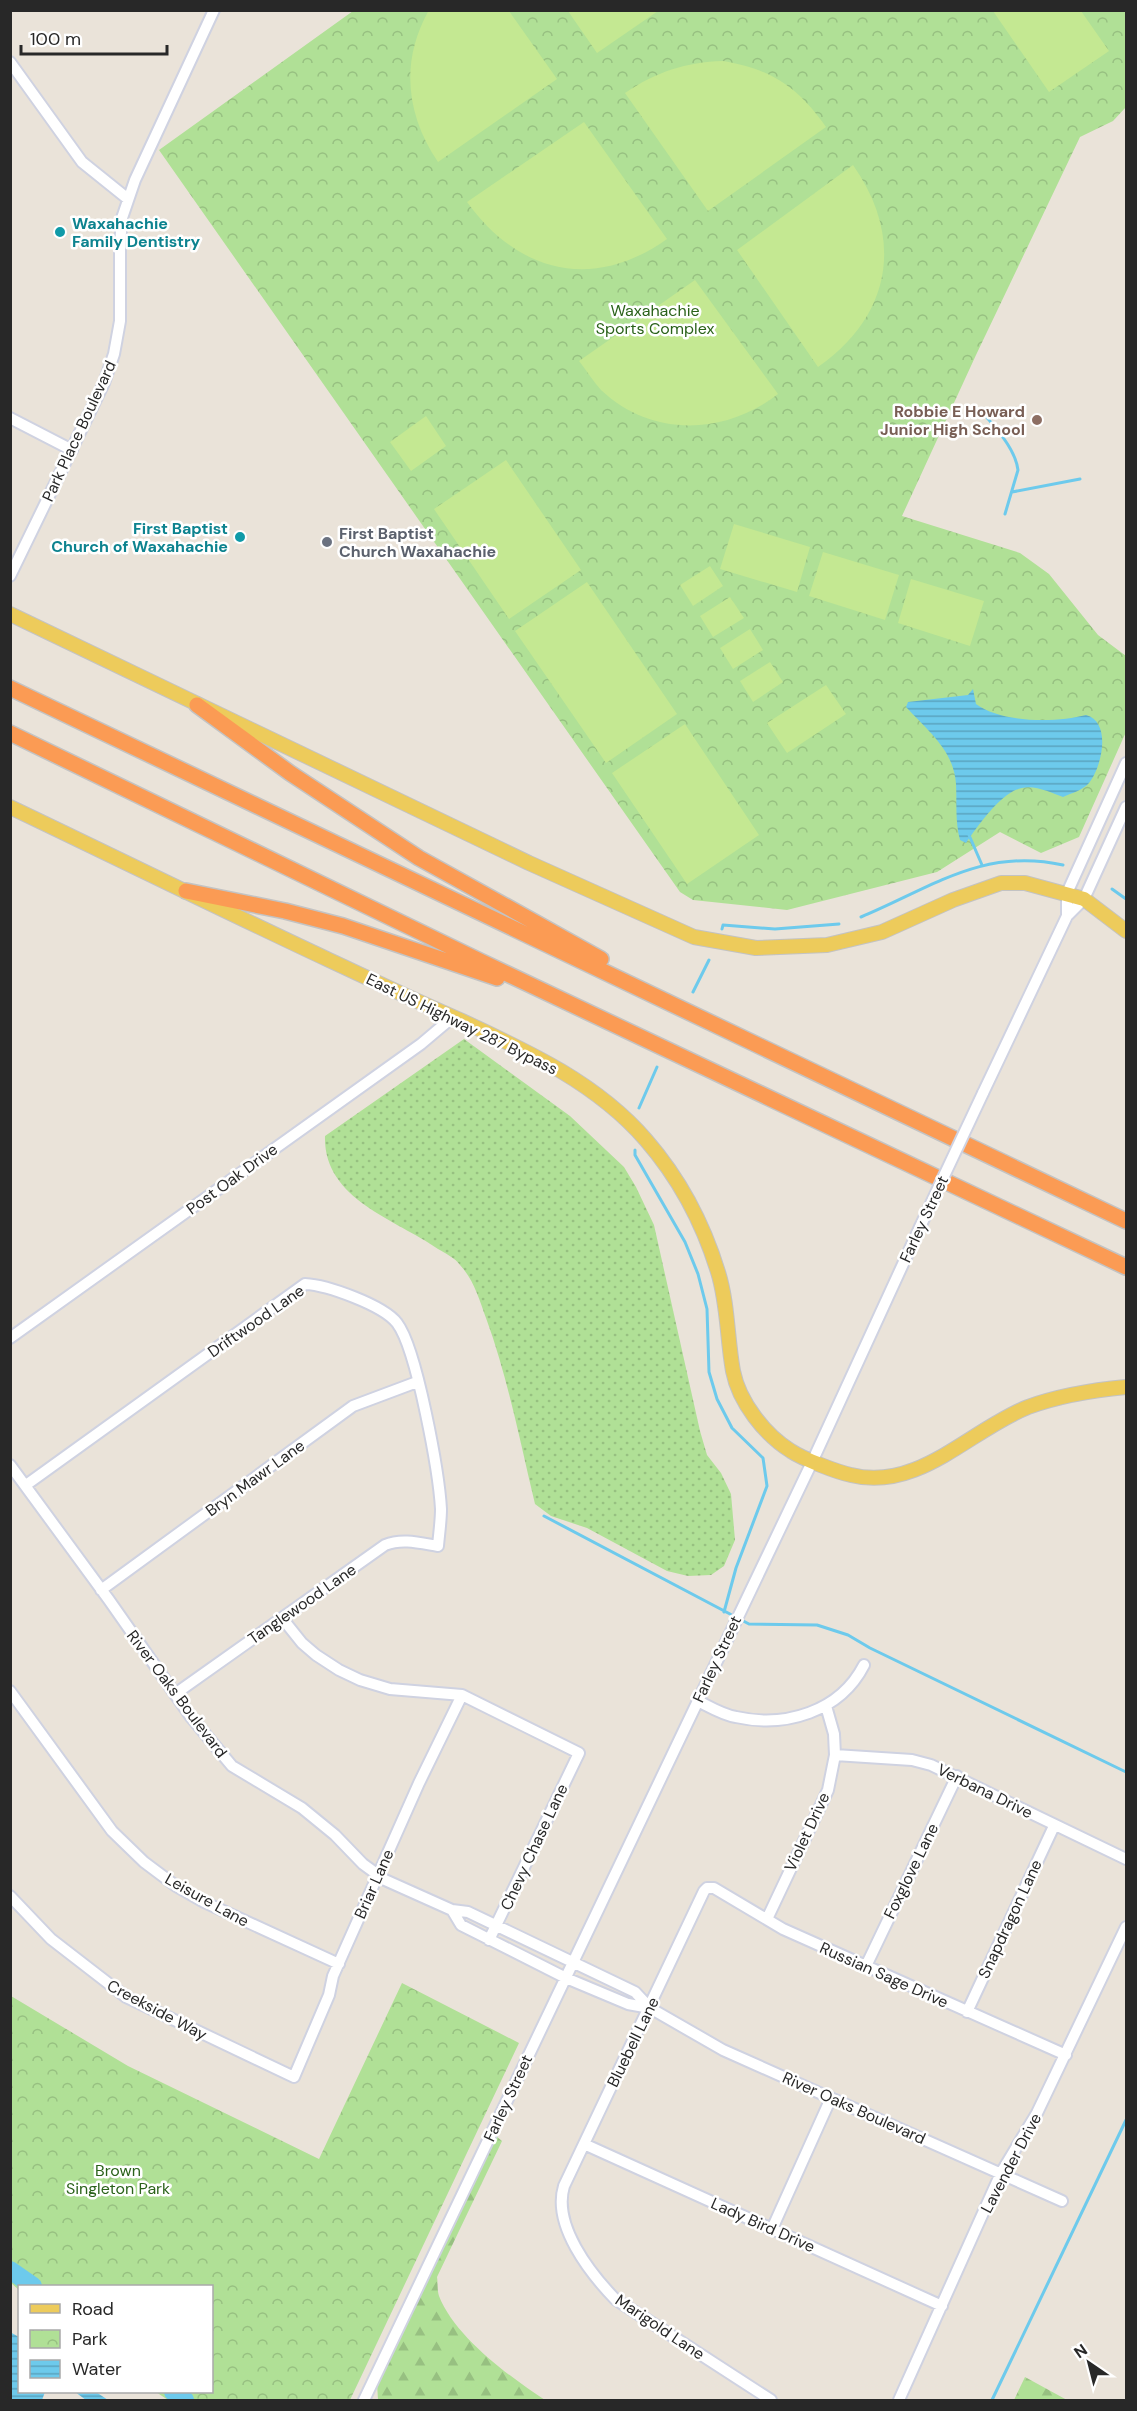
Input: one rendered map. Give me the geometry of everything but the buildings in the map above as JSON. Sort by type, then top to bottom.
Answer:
[{"type":"highway","points":[[10,688],[1126,1221]]},
{"type":"highway","points":[[197,705],[290,773],[419,858],[618,970],[639,988]]},
{"type":"highway","points":[[10,733],[480,961],[1126,1267]]},
{"type":"highway","points":[[186,891],[285,911],[343,926],[574,1004]]},
{"type":"main road","points":[[10,614],[529,863],[694,937],[756,948],[827,945],[882,932],[953,900],[1001,883],[1025,883],[1084,899],[1126,931]]},
{"type":"main road","name":"East US Highway 287 Bypass","points":[[10,807],[504,1040],[568,1075],[598,1095],[630,1122],[646,1140],[670,1170],[684,1193],[698,1219],[718,1271],[728,1316],[733,1373],[739,1391],[751,1411],[775,1439],[791,1451],[851,1475],[873,1478],[894,1477],[920,1467],[1030,1406],[1102,1389],[1126,1387]]},
{"type":"street","name":"Park Place Boulevard","points":[[10,576],[104,383],[114,354],[120,321],[122,218],[135,180],[214,11]]},
{"type":"street","points":[[11,62],[82,162],[128,199]]},
{"type":"street","points":[[10,418],[72,450]]},
{"type":"street","points":[[1067,916],[1067,893],[1126,762]]},
{"type":"street","points":[[1067,916],[1084,899],[1126,807]]},
{"type":"street","name":"Farley Street","points":[[364,2400],[813,1460],[1067,916]]},
{"type":"street","name":"Post Oak Drive","points":[[10,1338],[421,1044],[453,1017]]},
{"type":"street","name":"Driftwood Lane","points":[[26,1485],[305,1284],[335,1289],[397,1323],[407,1344],[429,1430],[441,1510],[438,1546]]},
{"type":"street","name":"Bryn Mawr Lane","points":[[101,1590],[353,1406],[417,1382]]},
{"type":"street","name":"River Oaks Boulevard","points":[[10,1465],[217,1751],[232,1766],[302,1808],[378,1875],[452,1910],[468,1912],[497,1925],[635,1992],[650,2008],[723,2050],[1062,2201]]},
{"type":"street","name":"Tanglewood Lane","points":[[175,1694],[385,1545],[406,1541],[438,1546]]},
{"type":"street","points":[[282,1618],[302,1643],[316,1655],[360,1680],[390,1689],[462,1695]]},
{"type":"street","points":[[698,1701],[734,1717],[758,1721],[780,1721],[826,1706],[846,1689],[864,1665]]},
{"type":"street","name":"Leisure Lane","points":[[10,1691],[98,1814],[129,1849],[176,1886],[204,1902],[339,1964]]},
{"type":"street","name":"Chevy Chase Lane","points":[[462,1695],[579,1753],[489,1940]]},
{"type":"street","name":"Briar Lane","points":[[294,2077],[320,2017],[339,1964],[378,1875],[462,1695]]},
{"type":"street","name":"Violet Drive","points":[[767,1919],[828,1790],[835,1755],[834,1734],[826,1706]]},
{"type":"street","name":"Verbana Drive","points":[[835,1755],[912,1760],[931,1765],[1126,1859]]},
{"type":"street","name":"Foxglove Lane","points":[[866,1966],[957,1776]]},
{"type":"street","name":"Snapdragon Lane","points":[[967,2012],[1054,1826]]},
{"type":"street","name":"Russian Sage Drive","points":[[707,1888],[714,1888],[783,1929],[1066,2055]]},
{"type":"street","name":"Bluebell Lane","points":[[560,2198],[699,1899],[707,1888]]},
{"type":"street","name":"Creekside Way","points":[[10,1896],[51,1939],[126,1997],[294,2077]]},
{"type":"street","name":"River Oaks Boulevard","points":[[452,1910],[461,1925],[489,1940],[566,1978],[628,2004],[650,2008]]},
{"type":"street","name":"Lavender Drive","points":[[899,2400],[1001,2173],[1027,2132],[1126,1927]]},
{"type":"street","points":[[772,2229],[831,2098]]},
{"type":"street","name":"Lady Bird Drive","points":[[584,2144],[942,2306]]},
{"type":"street","name":"Marigold Lane","points":[[560,2198],[563,2217],[572,2241],[603,2287],[615,2299],[771,2400]]},
{"type":"green space","points":[[429,10],[509,11],[557,79],[438,162],[419,126],[413,107],[411,88],[414,49]]},
{"type":"green space","name":"Waxahachie Sports Complex","points":[[353,11],[1126,11],[1126,107],[1113,121],[1080,137],[902,516],[1020,553],[1049,574],[1098,635],[1126,656],[1126,732],[1079,837],[1041,853],[1000,832],[937,872],[787,910],[693,900],[680,892],[159,150]]},
{"type":"green space","points":[[568,11],[658,11],[597,53]]},
{"type":"green space","points":[[993,11],[1081,11],[1109,51],[1049,92]]},
{"type":"green space","points":[[723,61],[755,69],[782,82],[805,101],[826,127],[708,211],[625,93],[648,79],[684,66]]},
{"type":"green space","points":[[584,122],[667,239],[640,255],[612,265],[585,269],[559,267],[534,259],[510,245],[488,226],[467,202]]},
{"type":"green space","points":[[853,165],[869,193],[880,221],[884,248],[882,275],[875,300],[862,324],[843,347],[818,367],[737,250]]},
{"type":"green space","points":[[695,280],[778,394],[757,408],[712,423],[689,425],[665,423],[643,417],[621,406],[601,390],[579,361]]},
{"type":"green space","points":[[426,416],[446,446],[411,471],[390,442]]},
{"type":"green space","points":[[506,460],[581,570],[509,619],[434,509]]},
{"type":"green space","points":[[734,524],[810,547],[797,592],[720,569]]},
{"type":"green space","points":[[823,552],[899,575],[885,620],[809,596]]},
{"type":"green space","points":[[710,566],[723,586],[693,606],[680,585]]},
{"type":"green space","points":[[911,579],[984,601],[970,646],[898,623]]},
{"type":"green space","points":[[587,582],[677,714],[606,763],[515,631]]},
{"type":"green space","points":[[730,597],[744,618],[713,637],[700,616]]},
{"type":"green space","points":[[750,629],[763,650],[733,669],[720,648]]},
{"type":"green space","points":[[770,662],[783,682],[753,702],[740,681]]},
{"type":"green space","points":[[826,685],[846,714],[787,753],[767,723]]},
{"type":"green space","points":[[685,724],[759,835],[687,884],[612,773]]},
{"type":"green space","points":[[464,1039],[570,1116],[624,1167],[654,1225],[700,1431],[707,1455],[721,1473],[731,1494],[735,1540],[724,1566],[711,1575],[688,1576],[667,1571],[587,1528],[551,1516],[535,1504],[501,1364],[476,1290],[469,1277],[458,1262],[450,1256],[365,1205],[349,1192],[336,1176],[328,1158],[325,1136]]},
{"type":"green space","name":"Brown Singleton Park","points":[[402,1983],[519,2043],[350,2400],[168,2400],[158,2393],[213,2393],[213,2285],[18,2285],[18,2289],[11,2283],[11,1996],[128,2066],[319,2159]]},
{"type":"green space","points":[[496,2136],[502,2141],[437,2277],[438,2294],[457,2326],[470,2341],[500,2368],[545,2400],[378,2400],[377,2383],[492,2140]]},
{"type":"green space","points":[[1025,2377],[1067,2400],[1014,2400]]},
{"type":"water","points":[[973,689],[976,704],[1000,715],[1045,720],[1086,715],[1094,719],[1099,726],[1102,746],[1098,767],[1084,788],[1063,797],[1033,788],[1014,791],[998,803],[966,843],[960,840],[958,833],[956,784],[950,761],[938,741],[906,707],[908,702],[968,695]]},
{"type":"water","points":[[10,2332],[18,2336],[18,2393],[45,2393],[42,2400],[11,2400]]},
{"type":"water","points":[[76,2393],[98,2393],[108,2400],[86,2400]]},
{"type":"waterway","points":[[980,409],[1013,453],[1018,470],[1005,514]]},
{"type":"waterway","points":[[1012,492],[1080,479]]},
{"type":"waterway","points":[[969,835],[982,865]]},
{"type":"waterway","points":[[861,917],[958,873],[982,866],[1008,861],[1034,861],[1063,865]]},
{"type":"waterway","points":[[1112,889],[1126,899]]},
{"type":"waterway","points":[[722,929],[723,925],[775,929],[839,924]]},
{"type":"waterway","points":[[693,992],[709,960]]},
{"type":"waterway","points":[[639,1108],[657,1067]]},
{"type":"waterway","points":[[635,1150],[635,1155],[685,1242],[698,1274],[707,1309],[709,1372],[717,1399],[732,1428],[763,1458],[767,1486],[736,1568],[724,1612]]},
{"type":"waterway","points":[[544,1516],[749,1624],[817,1625],[848,1635],[870,1648],[1126,1772]]},
{"type":"waterway","points":[[992,2400],[1126,2120]]},
{"type":"waterway","points":[[10,2270],[32,2285]]},
{"type":"waterway","points":[[174,2393],[185,2400]]},
{"type":"place","name":"Waxahachie Family Dentistry","points":[[60,232]]},
{"type":"place","name":"Robbie E Howard Junior High School","points":[[1037,420]]},
{"type":"place","name":"First Baptist Church of Waxahachie","points":[[240,537]]},
{"type":"place","name":"First Baptist Church Waxahachie","points":[[327,542]]}]
